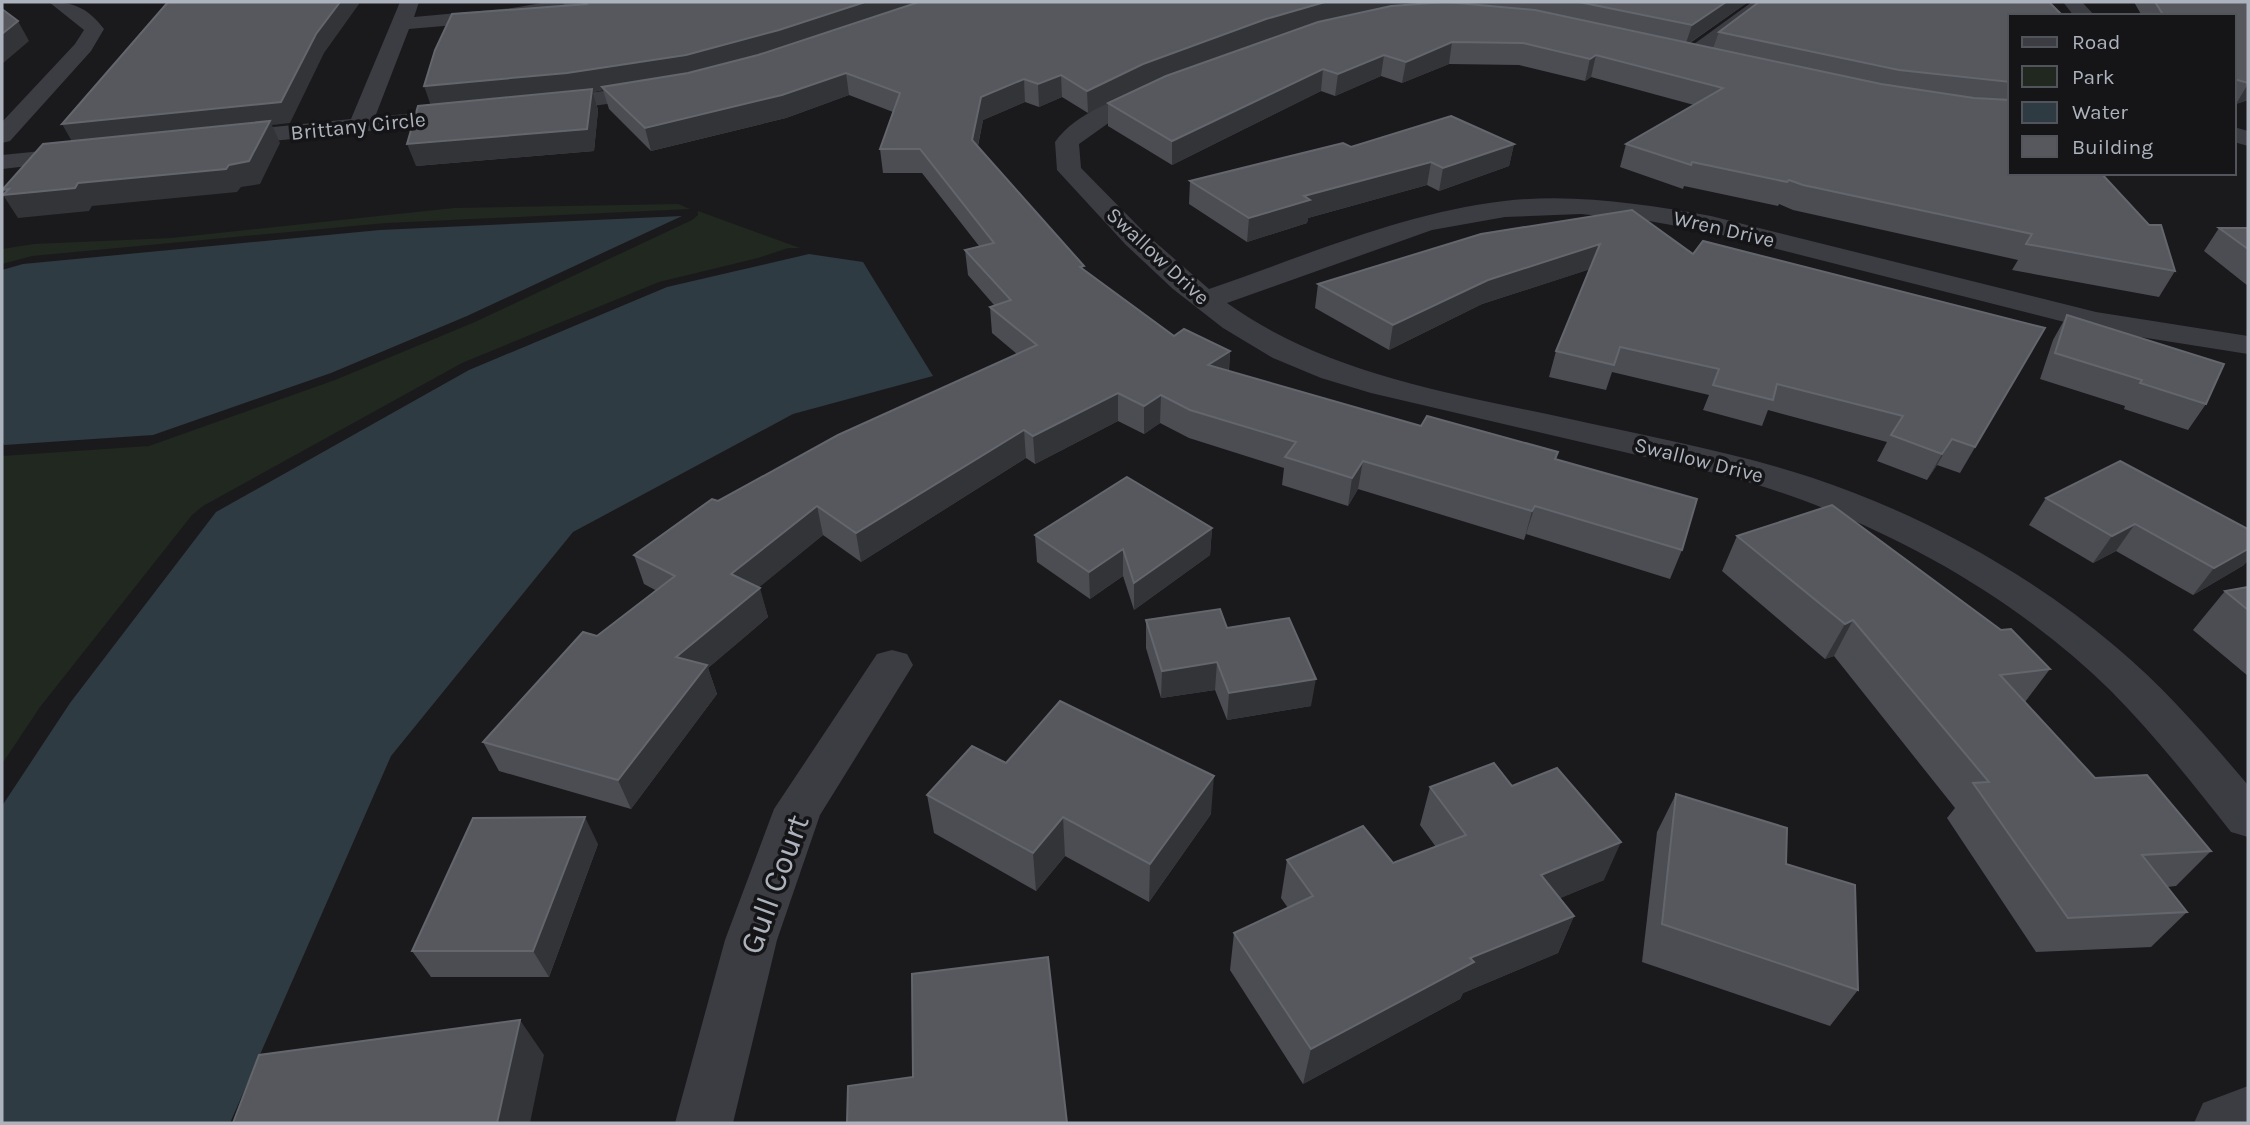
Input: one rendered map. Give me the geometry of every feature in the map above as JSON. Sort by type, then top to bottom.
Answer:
[{"type":"street","points":[[2,136],[84,47],[94,29],[82,17],[58,2]]},
{"type":"street","points":[[360,126],[410,2]]},
{"type":"street","points":[[401,24],[512,14],[579,2]]},
{"type":"street","points":[[1730,65],[1677,53],[1760,5]]},
{"type":"street","name":"Swallow Drive","points":[[1180,83],[1103,114],[1082,127],[1067,142],[1069,170],[1155,260],[1204,301],[1262,340],[1317,366],[1398,391],[1733,466],[1820,493],[1903,529],[1991,579],[2077,638],[2150,704],[2248,818]]},
{"type":"street","points":[[526,108],[614,99],[680,87]]},
{"type":"street","name":"Brittany Circle","points":[[209,141],[484,113]]},
{"type":"street","points":[[2,162],[98,152]]},
{"type":"street","name":"Wren Drive","points":[[1204,301],[1426,223],[1505,209],[1581,206],[1648,213],[1711,224],[2096,321],[2248,345]]},
{"type":"street","name":"Gull Court","points":[[704,1123],[751,940],[798,809],[892,665]]},
{"type":"street","points":[[2223,1123],[2248,1115]]},
{"type":"green space","points":[[678,204],[690,209],[386,223],[32,256],[2,264],[2,249],[34,244],[171,238],[454,208]]},
{"type":"green space","points":[[698,211],[800,248],[788,248],[659,282],[462,363],[203,506],[192,515],[40,707],[2,764],[2,456],[149,446],[335,380],[475,322],[692,220],[698,215]]},
{"type":"water","points":[[682,216],[467,316],[331,373],[153,435],[4,445],[2,441],[2,270],[23,264],[380,230]]},
{"type":"water","points":[[809,254],[863,262],[933,376],[793,414],[573,532],[391,756],[230,1123],[2,1123],[2,806],[70,703],[216,512],[469,370],[667,287]]},
{"type":"building","points":[[168,2],[340,2],[316,34],[281,102],[62,124]]},
{"type":"building","points":[[582,2],[865,2],[779,30],[686,55],[567,73],[424,86],[435,50],[452,14],[588,4]]},
{"type":"building","points":[[919,2],[1325,2],[1266,19],[1143,64],[1087,91],[1061,75],[1038,84],[1024,79],[981,97],[972,140],[1084,266],[1080,267],[1174,336],[1184,329],[1230,351],[1208,365],[1421,426],[1427,416],[1558,452],[1555,459],[1697,499],[1682,550],[1535,506],[1532,511],[1363,461],[1352,478],[1285,457],[1296,442],[1190,410],[1161,395],[1144,406],[1118,393],[1033,436],[1024,430],[856,533],[817,506],[731,574],[760,588],[676,657],[707,665],[618,780],[483,742],[583,632],[597,636],[675,576],[634,555],[712,499],[718,501],[838,435],[1037,345],[990,307],[1011,300],[965,250],[994,243],[920,149],[880,149],[900,93],[846,73],[782,95],[645,128],[602,87],[688,73],[758,55]]},
{"type":"building","points":[[1446,2],[1535,10],[1881,84],[1974,98],[2008,100],[2008,175],[2103,175],[2149,225],[2161,225],[2175,271],[2026,244],[2032,234],[1789,180],[1787,182],[1692,162],[1691,165],[1626,144],[1723,88],[1596,55],[1590,59],[1523,43],[1452,42],[1406,62],[1384,55],[1338,74],[1323,69],[1172,141],[1108,103],[1166,76],[1318,22],[1391,6]]},
{"type":"building","points":[[1579,2],[1726,2],[1692,25]]},
{"type":"building","points":[[1759,2],[2049,2],[2061,14],[2008,14],[2008,82],[1899,70],[1719,32]]},
{"type":"building","points":[[2155,2],[2248,2],[2248,83],[2236,80],[2236,14],[2163,14]]},
{"type":"building","points":[[2,9],[18,21],[2,34]]},
{"type":"building","points":[[592,89],[587,129],[407,144],[418,106]]},
{"type":"building","points":[[1451,116],[1514,144],[1443,168],[1431,162],[1304,196],[1310,200],[1249,218],[1190,181],[1343,143],[1351,147]]},
{"type":"building","points":[[270,121],[249,161],[229,165],[226,169],[78,183],[75,188],[3,195],[9,189],[2,190],[43,144]]},
{"type":"building","points":[[1632,210],[1693,254],[1703,241],[2045,328],[1975,447],[1952,439],[1942,454],[1891,435],[1903,416],[1777,384],[1773,400],[1713,385],[1719,369],[1620,347],[1614,365],[1556,351],[1600,244],[1488,280],[1393,325],[1318,284],[1481,234]]},
{"type":"building","points":[[2219,228],[2248,228],[2248,249]]},
{"type":"building","points":[[2067,315],[2224,364],[2206,404],[2140,383],[2142,380],[2055,353]]},
{"type":"building","points":[[2120,461],[2248,529],[2248,549],[2214,568],[2135,524],[2112,536],[2046,498]]},
{"type":"building","points":[[1127,477],[1212,528],[1134,583],[1123,549],[1089,572],[1035,535]]},
{"type":"building","points":[[1832,505],[2001,630],[2011,629],[2050,669],[2000,675],[2095,778],[2147,775],[2211,851],[2142,855],[2187,912],[2068,918],[1973,783],[1989,782],[1853,620],[1845,624],[1737,536]]},
{"type":"building","points":[[2248,587],[2248,610],[2225,591]]},
{"type":"building","points":[[1220,609],[1227,628],[1289,618],[1316,679],[1229,693],[1217,662],[1162,671],[1146,620]]},
{"type":"building","points":[[1060,701],[1214,776],[1150,864],[1063,817],[1033,853],[927,795],[972,746],[1006,763]]},
{"type":"building","points":[[1494,763],[1512,786],[1557,768],[1621,842],[1541,875],[1574,916],[1470,958],[1474,962],[1311,1049],[1234,933],[1313,896],[1287,860],[1363,826],[1393,863],[1466,835],[1430,787]]},
{"type":"building","points":[[1676,794],[1787,828],[1786,864],[1855,885],[1858,990],[1662,924]]},
{"type":"building","points":[[585,817],[533,951],[412,951],[473,818]]},
{"type":"building","points":[[1048,957],[1067,1123],[847,1123],[848,1086],[913,1077],[912,974]]},
{"type":"building","points":[[520,1020],[497,1123],[233,1123],[259,1055]]}]
